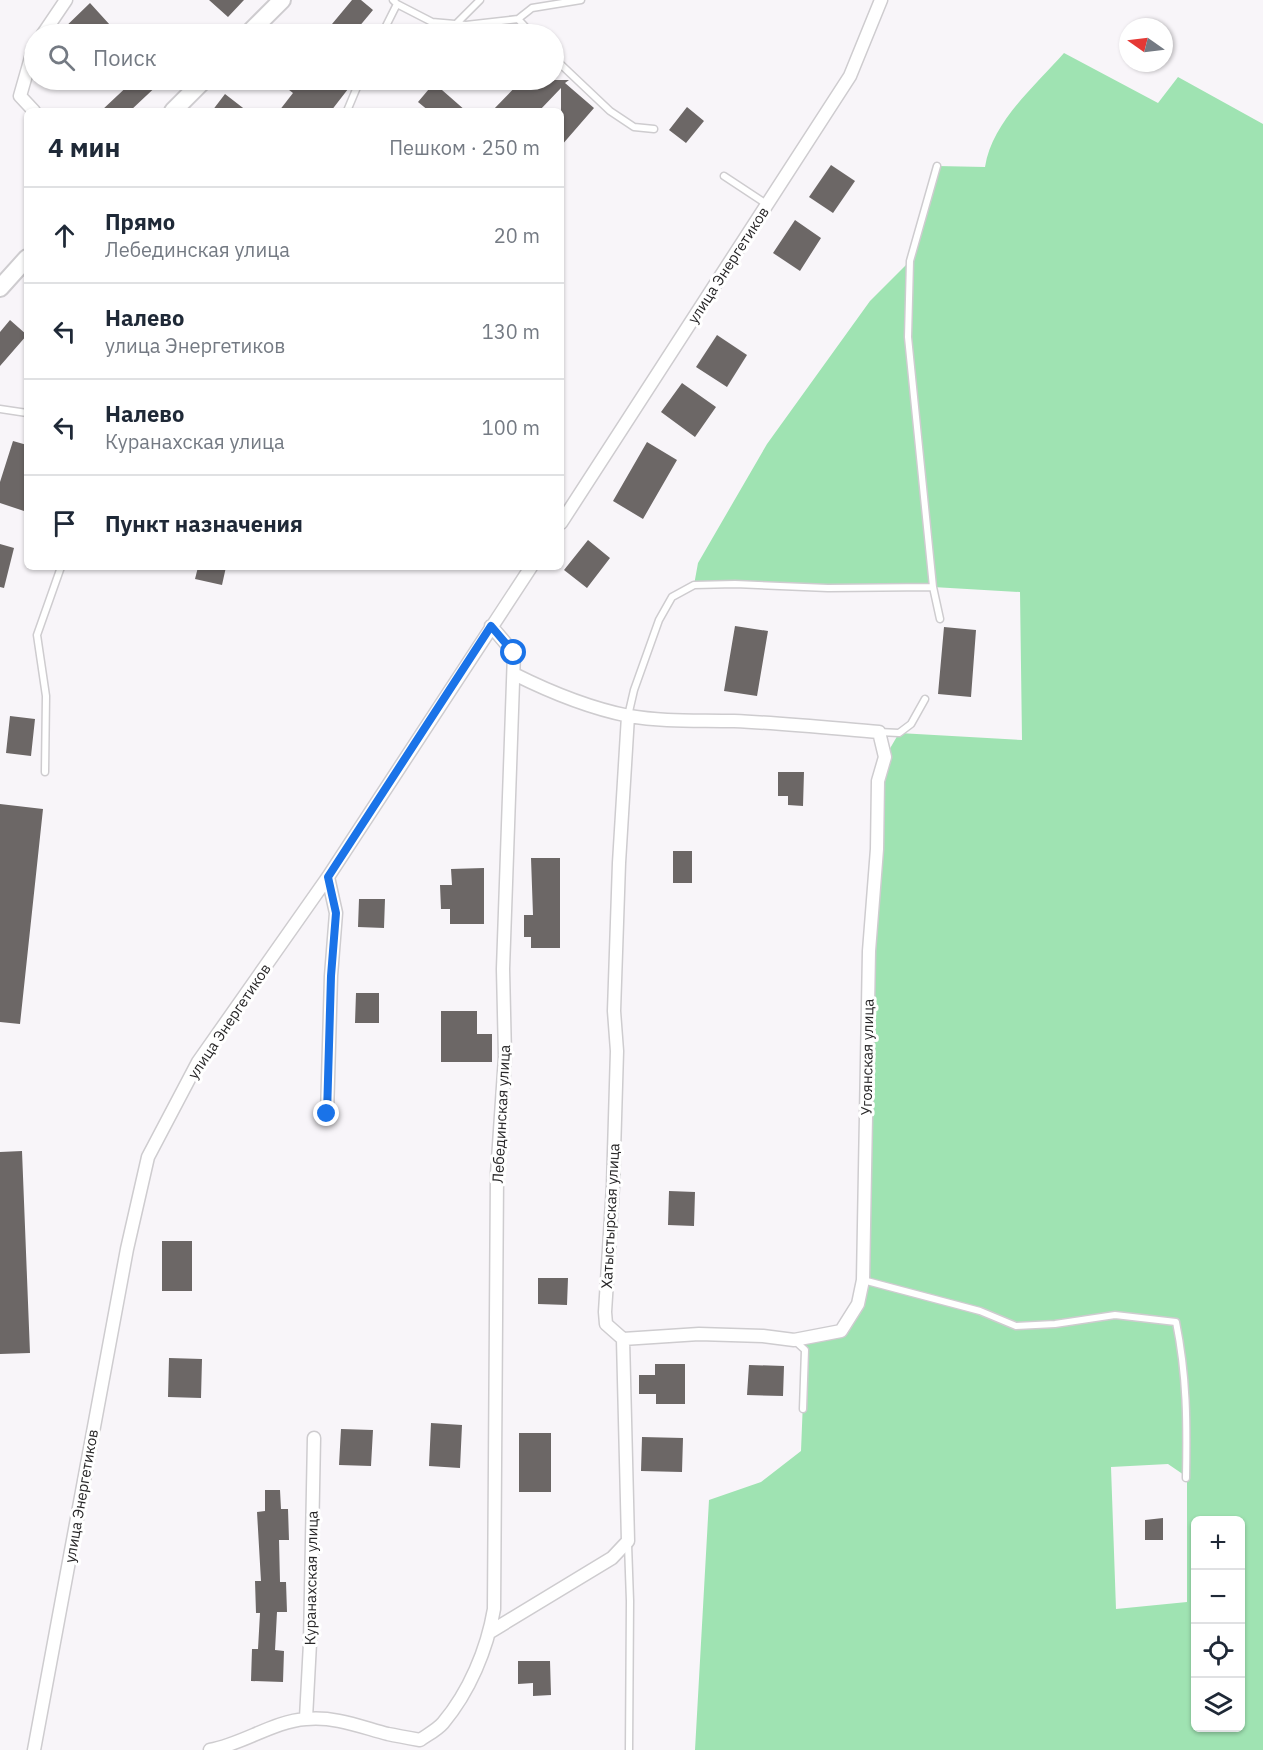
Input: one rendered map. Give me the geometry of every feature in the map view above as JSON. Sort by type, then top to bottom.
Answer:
[{"type":"street","points":[[50,24],[66,0]]},
{"type":"street","points":[[258,24],[282,0]]},
{"type":"street","name":"улица Энергетиков","points":[[564,517],[850,76],[880,0]]},
{"type":"street","points":[[24,82],[20,96],[31,108]]},
{"type":"street","points":[[175,108],[194,90]]},
{"type":"street","points":[[0,288],[24,261]]},
{"type":"street","name":"улица Энергетиков","points":[[34,1750],[127,1249],[148,1157],[198,1062],[328,877],[529,570]]},
{"type":"street","name":"Лебединская улица","points":[[306,1719],[351,1722],[388,1734],[420,1740],[441,1725],[464,1693],[490,1632],[494,1610],[497,1174],[505,1057],[503,969],[514,653],[491,626]]},
{"type":"street","points":[[514,674],[564,696],[628,716],[663,721],[769,723],[879,732]]},
{"type":"street","name":"Хатыстырская улица","points":[[623,1339],[606,1324],[605,1312],[613,1186],[616,1050],[614,1011],[619,863],[628,716]]},
{"type":"street","name":"Угоянская улица","points":[[623,1339],[699,1334],[763,1336],[794,1340],[841,1331],[858,1304],[863,1280],[869,951],[877,849],[878,781],[885,757],[879,732]]},
{"type":"street","points":[[327,1114],[331,976],[336,913],[328,877]]},
{"type":"street","points":[[490,1632],[612,1558],[628,1541],[623,1339]]},
{"type":"street","name":"Куранахская улица","points":[[306,1719],[310,1643],[314,1438]]},
{"type":"street","points":[[210,1750],[229,1747],[275,1727],[306,1719]]},
{"type":"lane","points":[[386,24],[395,2],[432,22],[456,24],[480,0]]},
{"type":"lane","points":[[475,24],[518,19],[532,8],[581,0]]},
{"type":"lane","points":[[518,19],[523,24]]},
{"type":"lane","points":[[564,68],[609,111],[634,127],[654,129]]},
{"type":"lane","points":[[348,108],[356,90]]},
{"type":"lane","points":[[938,166],[910,261],[908,337],[933,587],[940,619]]},
{"type":"lane","points":[[724,176],[768,205]]},
{"type":"lane","points":[[0,409],[24,413]]},
{"type":"lane","points":[[45,772],[46,696],[37,635],[60,570]]},
{"type":"lane","points":[[628,716],[634,690],[659,620],[672,597],[694,585],[933,587]]},
{"type":"lane","points":[[879,732],[899,733],[911,724],[925,699]]},
{"type":"lane","points":[[863,1280],[980,1311],[1016,1326],[1055,1324],[1115,1315],[1176,1322],[1184,1361],[1186,1478]]},
{"type":"lane","points":[[794,1340],[805,1350],[803,1410]]},
{"type":"lane","points":[[628,1541],[629,1750]]},
{"type":"green space","points":[[1064,53],[1158,103],[1178,77],[1263,124],[1263,1750],[695,1750],[709,1500],[761,1482],[801,1451],[805,1350],[794,1340],[841,1331],[858,1304],[885,757],[899,733],[1022,740],[1020,592],[933,587],[694,585],[698,563],[767,444],[870,301],[910,261],[937,166],[985,167],[996,135],[1028,92]],"holes":[[[1168,1464],[1187,1477],[1187,1602],[1116,1609],[1111,1467]]]},
{"type":"building","points":[[209,0],[244,0],[228,17]]},
{"type":"building","points":[[352,0],[361,0],[373,10],[361,24],[332,24]]},
{"type":"building","points":[[90,3],[109,24],[68,24]]},
{"type":"building","points":[[564,80],[569,80],[565,83],[594,108],[564,143],[564,108],[561,108],[561,90],[564,90]]},
{"type":"building","points":[[123,90],[152,90],[133,108],[104,108]]},
{"type":"building","points":[[289,90],[347,90],[333,108],[281,108],[293,93]]},
{"type":"building","points":[[428,90],[442,90],[463,108],[425,108],[418,102]]},
{"type":"building","points":[[512,90],[559,90],[542,108],[495,108]]},
{"type":"building","points":[[225,94],[243,108],[214,108]]},
{"type":"building","points":[[687,107],[704,121],[686,143],[669,130]]},
{"type":"building","points":[[831,165],[855,181],[833,213],[809,197]]},
{"type":"building","points":[[795,220],[821,238],[800,271],[773,253]]},
{"type":"building","points":[[10,320],[24,332],[24,338],[0,366],[0,332]]},
{"type":"building","points":[[717,335],[747,355],[727,387],[696,367]]},
{"type":"building","points":[[682,383],[716,407],[695,437],[661,412]]},
{"type":"building","points":[[13,441],[24,444],[24,511],[0,503],[0,482]]},
{"type":"building","points":[[647,442],[677,460],[643,519],[613,501]]},
{"type":"building","points":[[588,540],[610,558],[587,588],[564,570]]},
{"type":"building","points":[[0,544],[14,548],[4,588],[0,587]]},
{"type":"building","points":[[197,570],[225,570],[222,585],[195,579]]},
{"type":"building","points":[[735,626],[768,631],[757,696],[724,691]]},
{"type":"building","points":[[944,627],[976,630],[971,697],[938,694]]},
{"type":"building","points":[[10,716],[35,719],[31,756],[6,753]]},
{"type":"building","points":[[778,772],[804,772],[803,806],[788,805],[788,796],[778,796]]},
{"type":"building","points":[[0,804],[43,809],[20,1024],[0,1022]]},
{"type":"building","points":[[673,851],[692,851],[692,883],[673,883]]},
{"type":"building","points":[[531,858],[560,858],[560,948],[531,948],[531,937],[524,937],[524,915],[533,915]]},
{"type":"building","points":[[484,868],[484,924],[450,924],[450,909],[441,909],[440,885],[452,885],[451,869]]},
{"type":"building","points":[[359,899],[385,899],[384,928],[358,927]]},
{"type":"building","points":[[356,993],[379,993],[379,1023],[355,1023]]},
{"type":"building","points":[[441,1011],[477,1011],[477,1034],[492,1034],[492,1062],[441,1062]]},
{"type":"building","points":[[22,1151],[30,1353],[0,1354],[0,1152]]},
{"type":"building","points":[[669,1191],[695,1192],[694,1226],[668,1225]]},
{"type":"building","points":[[162,1241],[192,1241],[192,1291],[162,1291]]},
{"type":"building","points":[[538,1278],[568,1278],[567,1305],[538,1304]]},
{"type":"building","points":[[169,1358],[202,1359],[201,1398],[168,1397]]},
{"type":"building","points":[[655,1364],[685,1364],[685,1404],[656,1404],[656,1394],[639,1394],[639,1375],[655,1375]]},
{"type":"building","points":[[749,1365],[784,1366],[783,1396],[747,1395]]},
{"type":"building","points":[[431,1423],[462,1425],[460,1468],[429,1466]]},
{"type":"building","points":[[341,1429],[373,1430],[371,1466],[339,1465]]},
{"type":"building","points":[[519,1433],[551,1433],[551,1492],[519,1492]]},
{"type":"building","points":[[642,1437],[683,1438],[682,1472],[641,1471]]},
{"type":"building","points":[[265,1490],[280,1490],[281,1509],[288,1509],[289,1540],[279,1540],[280,1582],[286,1582],[287,1612],[277,1612],[275,1650],[284,1651],[283,1682],[251,1681],[252,1649],[258,1649],[260,1613],[256,1613],[255,1581],[261,1581],[257,1512],[265,1511]]},
{"type":"building","points":[[1163,1518],[1163,1540],[1145,1540],[1145,1520]]},
{"type":"building","points":[[518,1661],[550,1661],[551,1695],[533,1696],[533,1683],[518,1684]]},
{"type":"route","points":[[327,1114],[331,976],[336,913],[328,877],[491,626],[514,653]]}]
